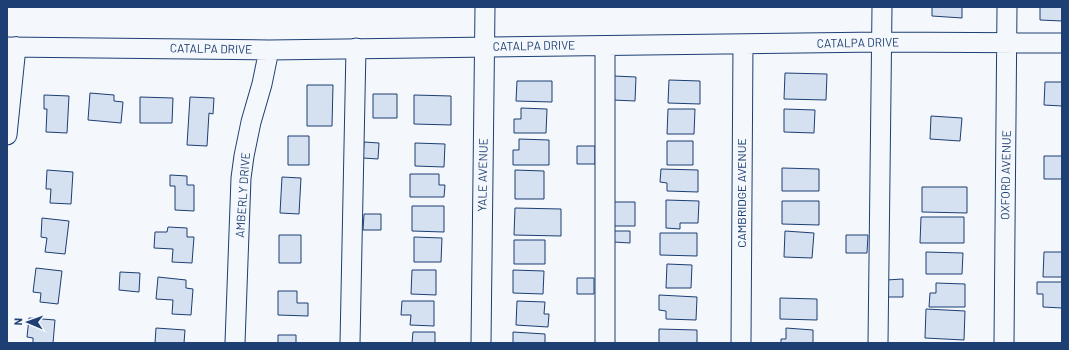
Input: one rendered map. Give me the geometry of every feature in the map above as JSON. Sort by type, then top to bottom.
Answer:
[{"type":"street","name":"YALE AVENUE","points":[[481,343],[485,7]]},
{"type":"street","points":[[878,343],[880,42],[882,7]]},
{"type":"street","name":"OXFORD AVENUE","points":[[1004,343],[1007,7]]},
{"type":"street","name":"CATALPA DRIVE","points":[[12,47],[269,50],[880,42],[1062,43]]},
{"type":"street","name":"CAMBRIDGE AVENUE","points":[[741,343],[744,44]]},
{"type":"street","points":[[605,46],[605,343]]},
{"type":"street","points":[[7,135],[12,47]]},
{"type":"street","points":[[350,343],[356,48]]},
{"type":"street","name":"AMBERLY DRIVE","points":[[235,343],[241,178],[251,122],[262,84],[269,50]]},
{"type":"building","points":[[932,7],[962,7],[962,18],[932,16]]},
{"type":"building","points":[[1040,7],[1062,7],[1062,21],[1040,20]]},
{"type":"building","points":[[785,73],[827,74],[826,100],[784,99]]},
{"type":"building","points":[[614,76],[636,77],[635,101],[613,100]]},
{"type":"building","points":[[669,80],[700,81],[700,104],[668,103]]},
{"type":"building","points":[[517,81],[552,81],[552,102],[516,101]]},
{"type":"building","points":[[1045,82],[1062,82],[1062,106],[1044,105]]},
{"type":"building","points":[[307,85],[333,85],[332,126],[307,126]]},
{"type":"building","points":[[90,93],[114,95],[114,101],[123,102],[121,123],[88,120]]},
{"type":"building","points":[[373,94],[397,94],[397,118],[373,118]]},
{"type":"building","points":[[44,95],[69,96],[67,133],[46,132],[47,109],[44,109]]},
{"type":"building","points":[[414,95],[451,96],[451,125],[414,124]]},
{"type":"building","points":[[140,97],[173,98],[172,123],[140,123]]},
{"type":"building","points":[[190,97],[214,98],[213,114],[209,113],[207,146],[187,145]]},
{"type":"building","points":[[521,108],[547,109],[546,133],[514,133],[514,119],[521,119]]},
{"type":"building","points":[[668,109],[695,109],[694,134],[667,134]]},
{"type":"building","points":[[784,109],[815,110],[814,133],[784,132]]},
{"type":"building","points":[[931,116],[962,118],[960,141],[930,139]]},
{"type":"building","points":[[288,136],[309,136],[309,165],[288,165]]},
{"type":"building","points":[[519,139],[549,140],[549,165],[513,165],[513,150],[519,150]]},
{"type":"building","points":[[667,141],[693,141],[693,165],[667,165]]},
{"type":"building","points":[[364,142],[379,143],[378,159],[363,158]]},
{"type":"building","points":[[415,143],[445,144],[444,167],[415,166]]},
{"type":"building","points":[[577,146],[595,146],[595,164],[577,164]]},
{"type":"building","points":[[1044,156],[1062,156],[1062,179],[1044,179]]},
{"type":"building","points":[[782,168],[819,169],[819,191],[782,191]]},
{"type":"building","points":[[661,169],[698,170],[698,192],[667,191],[667,183],[660,182]]},
{"type":"building","points":[[47,170],[73,172],[71,204],[50,203],[51,189],[46,189]]},
{"type":"building","points":[[515,170],[544,171],[544,199],[515,199]]},
{"type":"building","points":[[410,174],[439,174],[439,185],[445,185],[444,197],[410,197]]},
{"type":"building","points":[[170,175],[187,176],[187,185],[194,185],[194,211],[175,210],[175,186],[170,186]]},
{"type":"building","points":[[282,177],[301,178],[299,214],[280,213]]},
{"type":"building","points":[[922,187],[967,187],[967,213],[922,212]]},
{"type":"building","points":[[666,200],[699,201],[698,223],[680,223],[680,229],[666,228]]},
{"type":"building","points":[[782,201],[819,201],[819,225],[782,224]]},
{"type":"building","points":[[614,202],[635,202],[635,226],[614,226]]},
{"type":"building","points":[[412,206],[444,206],[444,232],[412,231]]},
{"type":"building","points":[[515,208],[561,209],[561,236],[514,235]]},
{"type":"building","points":[[364,214],[381,214],[381,230],[363,230]]},
{"type":"building","points":[[921,217],[964,217],[964,243],[920,243]]},
{"type":"building","points":[[42,218],[69,221],[65,254],[45,252],[47,238],[41,237]]},
{"type":"building","points":[[168,227],[187,228],[187,237],[194,237],[192,263],[172,262],[173,249],[154,248],[155,232],[167,232]]},
{"type":"building","points":[[614,231],[630,231],[630,243],[614,242]]},
{"type":"building","points":[[785,231],[814,233],[812,258],[784,257]]},
{"type":"building","points":[[660,233],[697,233],[697,256],[660,255]]},
{"type":"building","points":[[279,235],[301,235],[301,263],[279,263]]},
{"type":"building","points":[[846,235],[868,235],[867,253],[846,253]]},
{"type":"building","points":[[414,237],[442,238],[441,262],[414,262]]},
{"type":"building","points":[[514,240],[545,240],[545,264],[514,264]]},
{"type":"building","points":[[926,252],[963,253],[962,274],[926,274]]},
{"type":"building","points":[[1044,252],[1062,252],[1062,277],[1043,277]]},
{"type":"building","points":[[667,264],[692,265],[691,288],[666,288]]},
{"type":"building","points":[[36,268],[62,271],[58,304],[40,302],[41,293],[33,292]]},
{"type":"building","points":[[412,270],[436,270],[436,295],[411,294]]},
{"type":"building","points":[[513,270],[544,271],[543,294],[513,293]]},
{"type":"building","points":[[120,272],[140,273],[139,292],[119,290]]},
{"type":"building","points":[[158,277],[186,280],[186,288],[193,289],[191,315],[172,314],[173,300],[156,299]]},
{"type":"building","points":[[577,278],[594,278],[594,294],[577,294]]},
{"type":"building","points":[[903,279],[903,297],[886,297],[886,280]]},
{"type":"building","points":[[1037,282],[1062,282],[1062,308],[1043,307],[1043,294],[1037,294]]},
{"type":"building","points":[[936,283],[965,284],[965,307],[929,307],[930,293],[936,293]]},
{"type":"building","points":[[278,291],[297,291],[297,303],[308,303],[308,316],[278,315]]},
{"type":"building","points":[[659,295],[697,297],[696,320],[666,319],[666,311],[659,310]]},
{"type":"building","points":[[780,298],[817,299],[817,320],[780,319]]},
{"type":"building","points":[[402,301],[434,301],[434,326],[410,325],[411,315],[401,315]]},
{"type":"building","points":[[517,301],[545,302],[544,314],[549,314],[548,327],[516,325]]},
{"type":"building","points":[[926,309],[965,311],[964,340],[925,338]]},
{"type":"building","points":[[29,318],[55,320],[53,343],[33,343],[33,338],[27,337]]},
{"type":"building","points":[[156,328],[185,330],[184,343],[155,343]]},
{"type":"building","points":[[786,328],[813,330],[813,343],[781,343],[781,339],[786,339]]},
{"type":"building","points":[[659,329],[697,330],[697,343],[659,343]]},
{"type":"building","points":[[413,332],[435,332],[435,343],[412,343]]},
{"type":"building","points":[[513,332],[545,334],[545,343],[513,343]]},
{"type":"building","points":[[278,335],[296,335],[296,343],[278,343]]}]
